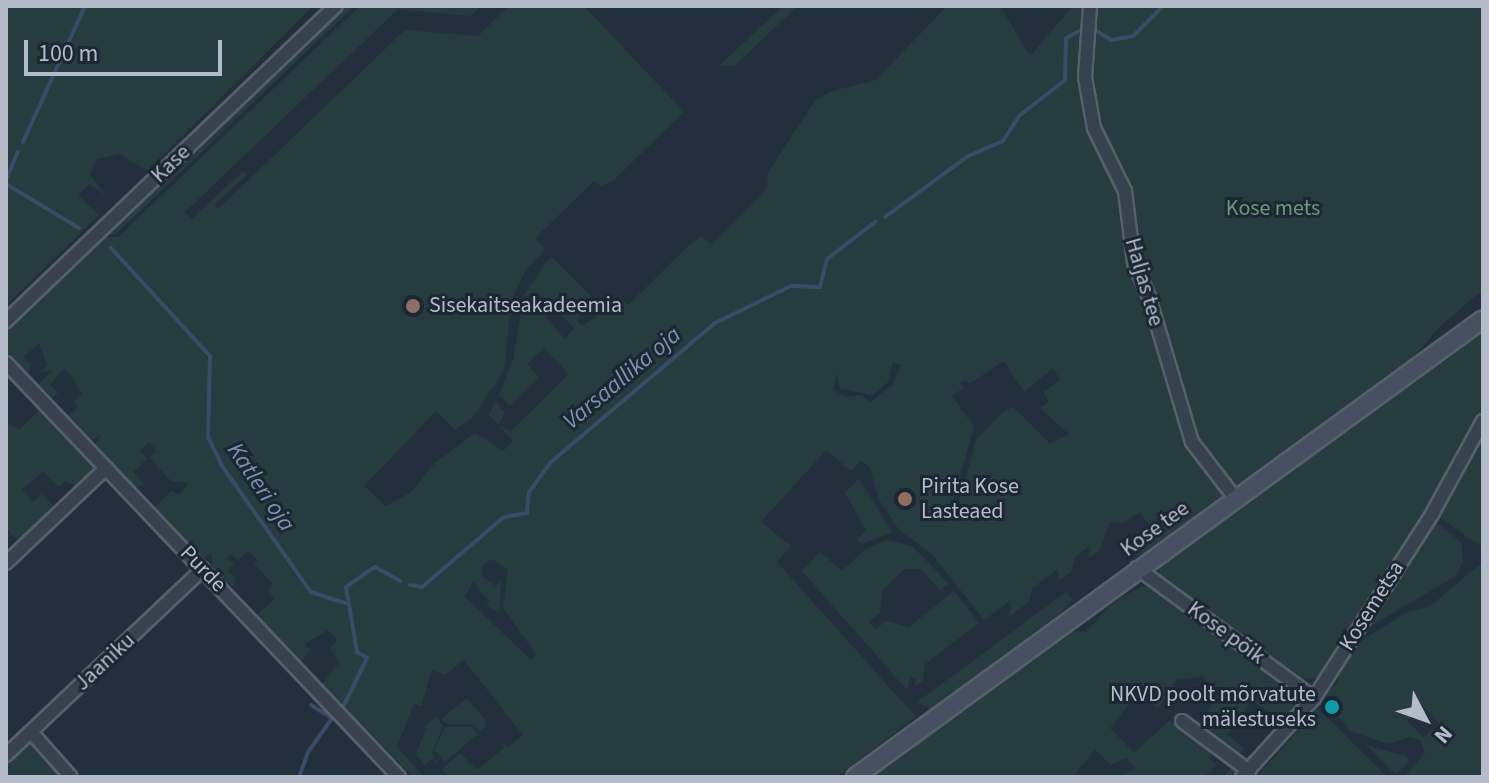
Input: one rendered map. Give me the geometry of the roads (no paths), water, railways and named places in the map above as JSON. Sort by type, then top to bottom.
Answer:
[{"type":"main road","name":"Kose tee","points":[[860,776],[1137,568],[1483,319]]},
{"type":"street","name":"Kase","points":[[6,321],[336,6]]},
{"type":"street","name":"Haljas tee","points":[[1090,6],[1085,77],[1094,128],[1125,191],[1134,263],[1149,297],[1192,442],[1235,498]]},
{"type":"street","name":"Purde","points":[[6,363],[399,777]]},
{"type":"street","name":"Kosemetsa","points":[[1246,774],[1314,698],[1432,514],[1483,421]]},
{"type":"street","points":[[6,563],[106,468]]},
{"type":"street","name":"Kose põik","points":[[1137,568],[1314,698]]},
{"type":"street","name":"Jaaniku","points":[[6,755],[203,569]]},
{"type":"street","points":[[1182,721],[1246,774]]},
{"type":"street","points":[[31,732],[71,777]]},
{"type":"waterway","points":[[23,142],[85,6]]},
{"type":"waterway","name":"Varsaallika oja","points":[[1095,30],[1111,40],[1133,36],[1163,6]]},
{"type":"waterway","name":"Varsaallika oja","points":[[885,217],[968,156],[1003,141],[1019,116],[1065,80],[1066,38],[1081,30]]},
{"type":"waterway","points":[[6,180],[18,152]]},
{"type":"waterway","name":"Katleri oja","points":[[6,184],[79,228]]},
{"type":"waterway","name":"Varsaallika oja","points":[[410,585],[422,587],[504,517],[527,513],[529,492],[551,462],[715,323],[791,286],[820,287],[827,259],[875,222]]},
{"type":"waterway","name":"Katleri oja","points":[[111,248],[210,356],[208,437],[222,466],[311,592],[348,604]]},
{"type":"waterway","name":"Varsaallika oja","points":[[344,705],[367,658],[357,652],[346,587],[375,567],[400,581]]},
{"type":"waterway","points":[[311,705],[332,718]]},
{"type":"waterway","name":"Varsaallika oja","points":[[299,777],[308,752],[333,717]]},
{"type":"place","name":"Sisekaitseakadeemia","points":[[413,306]]},
{"type":"place","name":"Pirita Kose Lasteaed","points":[[905,499]]},
{"type":"place","name":"NKVD poolt mõrvatute mälestuseks","points":[[1332,707]]},
{"type":"park label","name":"Kose mets","points":[[1273,209]]}]
